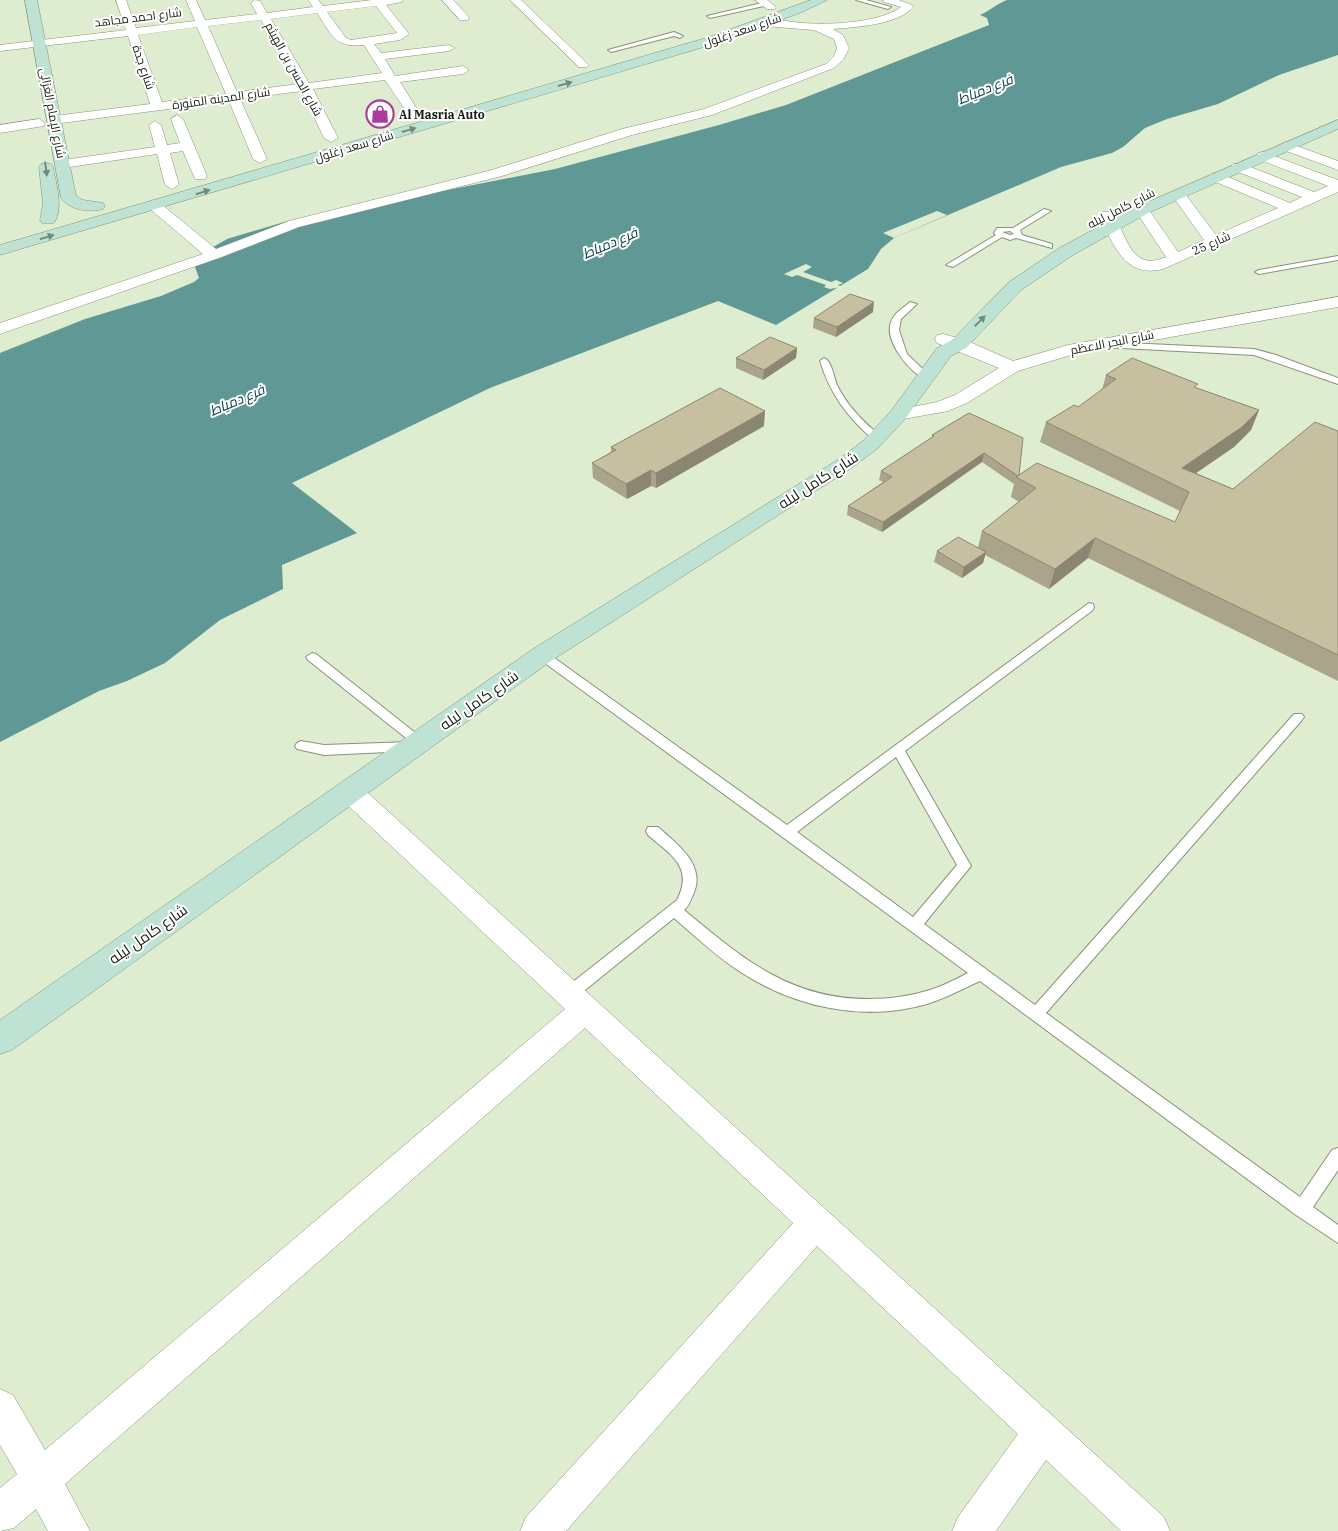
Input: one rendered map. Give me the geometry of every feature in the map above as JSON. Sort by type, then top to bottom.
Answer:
[{"type":"main road","name":"شارع الإمام الغزالى","points":[[20,0],[54,120],[69,198],[79,204],[101,205],[48,220],[51,204],[43,150]]},
{"type":"main road","name":"شارع الإمام الغزالى","points":[[31,0],[34,88]]},
{"type":"main road","name":"شارع سعد زغلول","points":[[0,250],[155,206],[583,65],[680,36],[766,4],[789,0]]},
{"type":"main road","name":"شارع سعد زغلول","points":[[182,182],[414,114],[477,101],[512,99],[710,41],[764,23],[821,0]]},
{"type":"main road","name":"شارع الإمام الغزالى","points":[[37,106],[40,128]]},
{"type":"main road","name":"شارع كامل ليله","points":[[0,1039],[542,655],[843,465],[877,438],[898,415],[949,345],[1015,286],[1109,220],[1142,210],[1336,124]]},
{"type":"main road","name":"شارع كامل ليله","points":[[995,284],[1049,246],[1109,220],[1189,175],[1336,124]]},
{"type":"main road","points":[[32,225],[48,220]]},
{"type":"main road","points":[[1049,246],[1067,251]]},
{"type":"main road","name":"شارع كامل ليله","points":[[949,345],[954,324]]},
{"type":"street","name":"شارع جدة","points":[[121,0],[157,106]]},
{"type":"street","points":[[191,0],[260,159]]},
{"type":"street","name":"شارع الحسن بن الهيثم","points":[[254,0],[306,86],[332,138]]},
{"type":"street","name":"شارع احمد مجاهد","points":[[0,48],[264,16],[316,5],[398,0]]},
{"type":"street","points":[[447,0],[464,18]]},
{"type":"street","points":[[515,0],[583,65]]},
{"type":"street","points":[[316,5],[343,41],[350,43],[396,38],[404,34],[378,1]]},
{"type":"street","points":[[764,23],[815,27],[871,21],[908,9],[909,6],[888,3]]},
{"type":"street","points":[[0,329],[214,255],[294,224],[497,173],[627,132],[708,112],[830,66],[839,58],[843,48],[839,37],[815,27]]},
{"type":"street","points":[[367,41],[414,114]]},
{"type":"street","points":[[377,57],[449,48]]},
{"type":"street","name":"شارع المدينه المنورة","points":[[54,120],[306,86],[463,70]]},
{"type":"street","points":[[178,119],[188,146],[182,182]]},
{"type":"street","points":[[155,124],[162,150],[182,182]]},
{"type":"street","points":[[0,129],[40,128]]},
{"type":"street","points":[[63,164],[188,146]]},
{"type":"street","points":[[1286,146],[1338,166]]},
{"type":"street","points":[[1325,161],[1338,155]]},
{"type":"street","points":[[1263,156],[1338,186]]},
{"type":"street","points":[[1238,167],[1314,197]]},
{"type":"street","points":[[1216,177],[1291,208]]},
{"type":"street","name":"شارع 25","points":[[1109,220],[1128,257],[1134,262],[1152,266],[1175,259],[1338,186]]},
{"type":"street","points":[[1178,194],[1212,242]]},
{"type":"street","points":[[155,206],[214,255]]},
{"type":"street","points":[[1142,210],[1175,259]]},
{"type":"street","name":"شارع البحر الاعظم","points":[[898,415],[922,412],[961,400],[1012,367],[1042,357],[1096,344],[1338,302]]},
{"type":"street","points":[[949,345],[1012,367]]},
{"type":"street","points":[[349,791],[1150,1531]]},
{"type":"street","points":[[0,1514],[578,1002]]},
{"type":"street","points":[[540,1531],[816,1222]]},
{"type":"street","points":[[0,1408],[70,1531]]},
{"type":"street","points":[[972,1531],[1043,1432]]},
{"type":"lane","points":[[859,0],[888,3]]},
{"type":"lane","points":[[710,16],[766,4]]},
{"type":"lane","points":[[611,50],[673,34],[680,36]]},
{"type":"lane","points":[[950,265],[1001,235],[1010,238],[1047,211]]},
{"type":"lane","points":[[1015,233],[1049,246]]},
{"type":"lane","points":[[1259,272],[1338,258]]},
{"type":"lane","points":[[913,304],[897,319],[894,326],[898,345],[904,357],[913,367],[926,376]]},
{"type":"lane","points":[[1096,344],[1254,352],[1273,356],[1338,381]]},
{"type":"lane","points":[[824,361],[835,392],[858,422],[877,438]]},
{"type":"lane","points":[[787,832],[1089,607]]},
{"type":"lane","points":[[542,655],[1338,1235]]},
{"type":"lane","points":[[312,657],[417,744]]},
{"type":"lane","points":[[1036,1014],[1298,717]]},
{"type":"lane","points":[[301,746],[324,750],[417,744]]},
{"type":"lane","points":[[898,749],[964,866],[915,925]]},
{"type":"lane","points":[[578,1002],[682,904],[692,884],[692,873],[686,861],[653,831]]},
{"type":"lane","points":[[674,910],[745,967],[778,986],[815,1000],[859,1007],[887,1005],[926,998],[981,974]]},
{"type":"lane","points":[[1302,1208],[1338,1156]]},
{"type":"water","name":"فرع دمياط","points":[[1007,0],[1338,0],[1338,55],[1279,75],[1218,104],[1167,119],[1145,128],[1123,147],[1112,153],[1061,167],[894,238],[881,249],[868,269],[776,325],[718,301],[490,388],[292,483],[357,533],[282,565],[283,589],[220,620],[165,663],[127,681],[99,691],[0,742],[0,353],[85,319],[161,296],[194,282],[199,278],[195,267],[199,257],[227,239],[284,222],[555,169],[786,105],[989,25],[987,18],[980,15]]},
{"type":"pier","points":[[937,211],[947,215],[894,238],[883,233]]},
{"type":"pier","points":[[806,264],[812,267],[803,272],[831,282],[836,280],[843,283],[838,285],[842,287],[830,289],[824,287],[826,285],[797,275],[792,277],[784,274]]},
{"type":"building","points":[[850,294],[874,302],[837,327],[814,318]]},
{"type":"building","points":[[770,337],[797,348],[764,370],[736,358]]},
{"type":"building","points":[[1132,358],[1198,384],[1194,387],[1259,410],[1242,427],[1182,468],[1233,489],[1315,422],[1338,431],[1338,655],[1095,538],[1055,569],[982,531],[1036,488],[1016,477],[1037,463],[1175,522],[1189,492],[1046,422],[1074,405],[1078,407],[1116,379],[1106,375]]},
{"type":"building","points":[[720,388],[765,411],[656,473],[651,470],[626,484],[592,463],[616,450],[611,447]]},
{"type":"building","points":[[969,413],[1023,438],[1018,476],[984,453],[883,522],[848,506],[892,477],[881,471],[934,436],[932,435]]},
{"type":"building","points":[[958,537],[986,552],[964,567],[937,551]]},
{"type":"place","name":"Al Masria Auto","points":[[380,114]]}]
